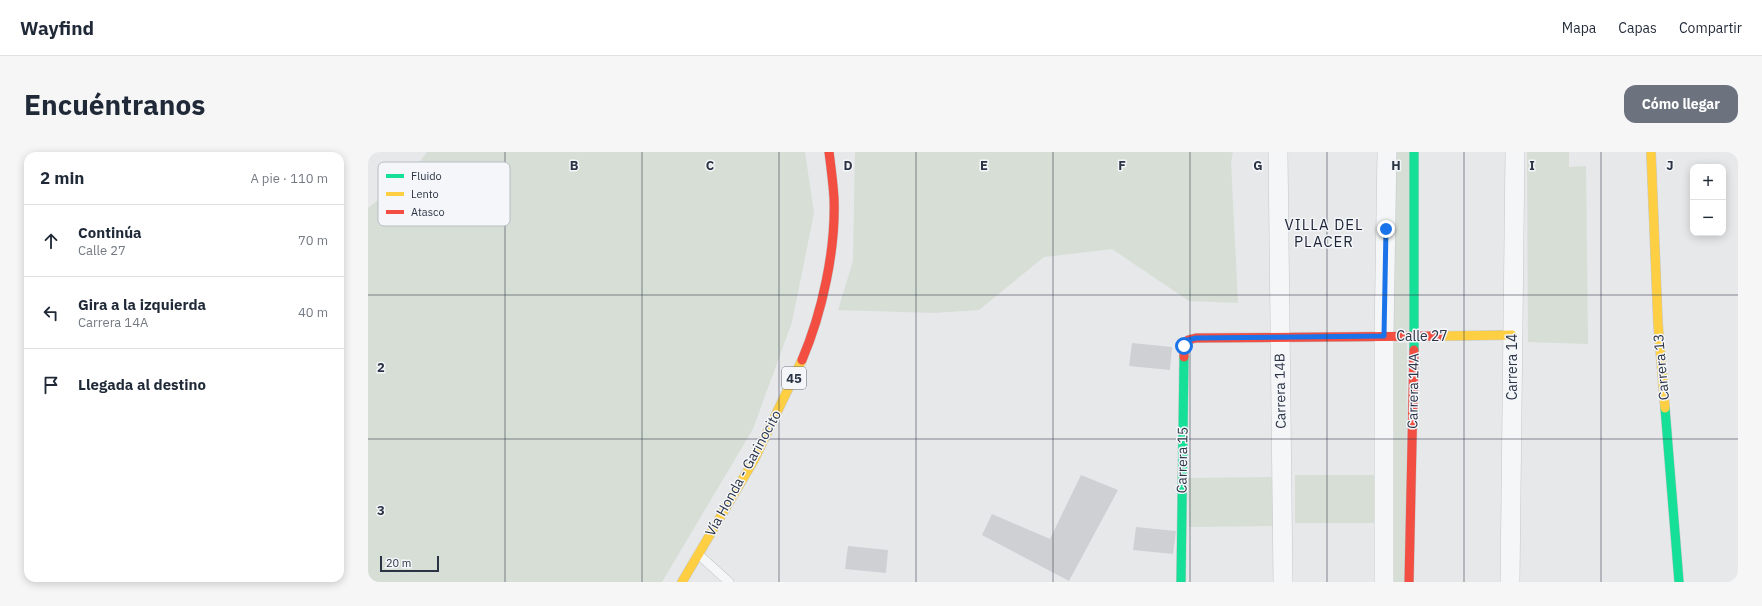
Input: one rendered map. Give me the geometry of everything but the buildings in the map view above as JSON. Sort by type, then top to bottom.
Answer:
[{"type":"main road","name":"Vía Honda - Garinocito","points":[[682,582],[697,554],[754,460],[796,375],[811,339],[825,282],[832,242],[834,198],[829,152]]},
{"type":"main road","name":"Carrera 14A","points":[[1409,582],[1414,336],[1414,152]]},
{"type":"main road","name":"Carrera 13","points":[[1651,152],[1658,324],[1679,582]]},
{"type":"main road","name":"Calle 27","points":[[1188,340],[1196,338],[1512,335]]},
{"type":"main road","name":"Carrera 15","points":[[1181,582],[1184,346],[1188,340]]},
{"type":"street","name":"Carrera 14B","points":[[1278,152],[1283,582]]},
{"type":"street","name":"Carrera 14A","points":[[1384,582],[1384,336],[1387,152]]},
{"type":"street","name":"Carrera 14","points":[[1510,582],[1515,152]]},
{"type":"lane","points":[[697,554],[729,582]]},
{"type":"shaded area","points":[[427,152],[805,152],[814,213],[792,322],[753,429],[662,582],[368,582],[368,208],[378,200],[378,226],[510,226],[510,162],[419,162]]},
{"type":"shaded area","points":[[855,152],[1233,152],[1231,162],[1238,303],[1189,301],[1112,249],[1044,257],[979,310],[934,313],[838,310],[853,261]]},
{"type":"shaded area","points":[[1393,152],[1410,152],[1409,331],[1389,331]]},
{"type":"shaded area","points":[[1527,152],[1569,152],[1569,167],[1586,166],[1588,344],[1528,342]]},
{"type":"shaded area","points":[[1389,342],[1407,343],[1406,582],[1394,582]]},
{"type":"shaded area","points":[[1295,475],[1378,475],[1377,523],[1295,523]]},
{"type":"shaded area","points":[[1274,477],[1275,526],[1189,527],[1188,478]]},
{"type":"traffic: fast","points":[[1414,152],[1414,350]]},
{"type":"traffic: fast","points":[[1181,582],[1184,357]]},
{"type":"traffic: fast","points":[[1665,408],[1679,582]]},
{"type":"traffic: slow","points":[[1651,152],[1658,324],[1665,408]]},
{"type":"traffic: slow","points":[[1440,336],[1512,335]]},
{"type":"traffic: slow","points":[[682,582],[754,460],[802,360]]},
{"type":"traffic: jam","points":[[802,360],[816,322],[826,281],[833,239],[834,198],[829,152]]},
{"type":"traffic: jam","points":[[1184,357],[1184,346],[1188,340],[1196,338],[1440,336]]},
{"type":"traffic: jam","points":[[1409,582],[1414,350]]},
{"type":"district","name":"VILLA DEL PLACER","points":[[1324,234]]},
{"type":"route","points":[[1184,346],[1188,340],[1196,338],[1384,336],[1386,229]]}]
